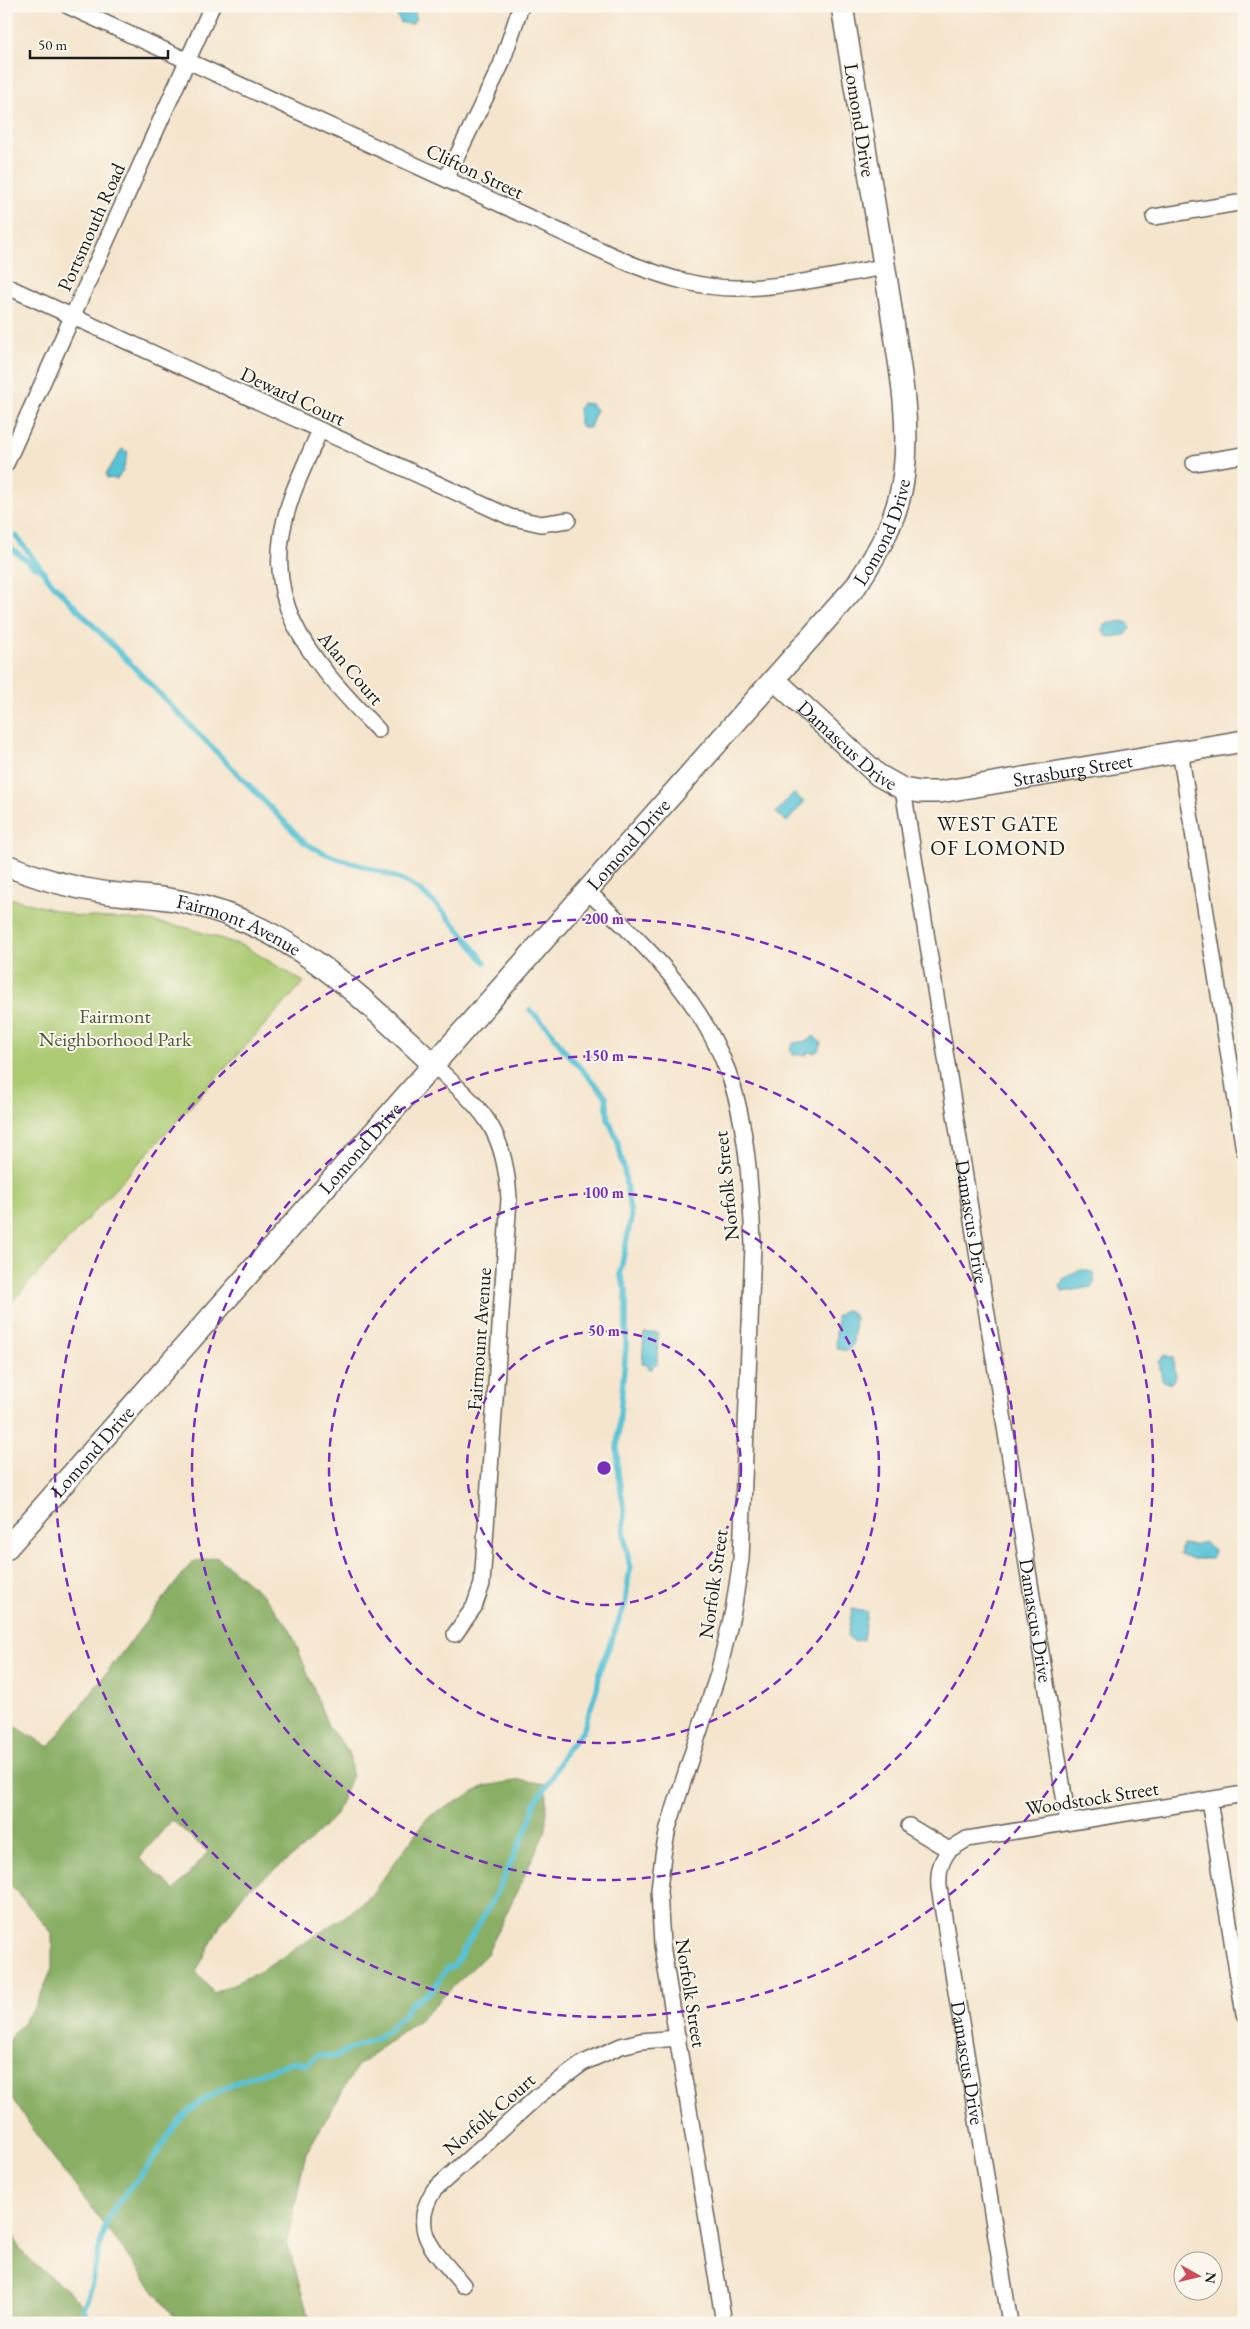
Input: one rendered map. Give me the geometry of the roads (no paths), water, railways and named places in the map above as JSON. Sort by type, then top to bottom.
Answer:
[{"type":"main road","name":"Lomond Drive","points":[[6,1549],[856,586],[877,554],[897,507],[904,473],[906,425],[902,379],[842,6]]},
{"type":"main road","name":"Damascus Drive","points":[[774,679],[878,775],[903,789]]},
{"type":"main road","name":"Strasburg Street","points":[[903,789],[920,792],[940,792],[1244,741]]},
{"type":"main road","name":"Fairmont Avenue","points":[[6,865],[64,884],[108,893],[152,896],[185,902],[229,915],[266,931],[308,955],[334,974],[434,1065]]},
{"type":"street","name":"Clifton Street","points":[[68,6],[446,180],[632,264],[663,276],[695,284],[735,288],[775,286],[884,267]]},
{"type":"street","name":"Portsmouth Road","points":[[6,464],[212,6]]},
{"type":"street","points":[[446,180],[501,65],[521,6]]},
{"type":"street","points":[[1154,216],[1244,202]]},
{"type":"street","name":"Deward Court","points":[[6,286],[510,517],[541,524],[568,520]]},
{"type":"street","name":"Alan Court","points":[[320,430],[287,513],[280,562],[284,602],[305,647],[325,674],[378,730]]},
{"type":"street","points":[[1194,463],[1244,455]]},
{"type":"street","points":[[1180,751],[1244,1150]]},
{"type":"street","name":"Damascus Drive","points":[[903,789],[1068,1822]]},
{"type":"street","name":"Norfolk Street","points":[[587,891],[639,939],[667,969],[691,1001],[708,1029],[728,1073],[743,1132],[751,1193],[753,1244],[741,1560],[733,1610],[718,1674],[668,1828],[659,1890],[662,1945],[724,2323]]},
{"type":"street","name":"Fairmount Avenue","points":[[434,1065],[486,1116],[501,1145],[507,1173],[509,1199],[482,1584],[474,1607],[455,1634]]},
{"type":"street","name":"Woodstock Street","points":[[949,1850],[967,1839],[1244,1794]]},
{"type":"street","points":[[1209,1800],[1244,2014]]},
{"type":"street","points":[[909,1826],[949,1850]]},
{"type":"street","name":"Damascus Drive","points":[[949,1850],[941,1861],[938,1874],[939,1888],[1010,2323]]},
{"type":"street","name":"Norfolk Court","points":[[463,2286],[429,2244],[423,2231],[422,2218],[425,2204],[434,2190],[538,2096],[583,2063],[620,2046],[641,2041],[678,2038]]},
{"type":"water","points":[[392,6],[405,6],[415,12],[416,18],[412,24],[401,23]]},
{"type":"water","points":[[582,403],[591,404],[596,410],[590,428],[584,428],[579,424],[579,408]]},
{"type":"water","points":[[122,449],[128,452],[123,471],[117,479],[107,478],[106,474]]},
{"type":"water","points":[[1123,621],[1128,623],[1130,628],[1126,635],[1110,637],[1105,635],[1103,629],[1106,624]]},
{"type":"water","points":[[793,793],[804,802],[787,822],[776,813]]},
{"type":"water","points":[[814,1036],[821,1043],[819,1050],[814,1053],[807,1052],[807,1055],[793,1055],[790,1050],[793,1043],[807,1041]]},
{"type":"water","points":[[1083,1269],[1094,1273],[1092,1287],[1062,1292],[1060,1286],[1064,1278]]},
{"type":"water","points":[[844,1310],[851,1311],[855,1318],[853,1345],[847,1351],[838,1349],[836,1345],[836,1317]]},
{"type":"water","points":[[644,1333],[658,1333],[657,1365],[653,1365],[652,1369],[648,1369],[648,1365],[642,1364]]},
{"type":"water","points":[[1165,1355],[1173,1358],[1176,1377],[1173,1382],[1167,1383],[1162,1380],[1159,1362]]},
{"type":"water","points":[[1204,1542],[1214,1550],[1212,1559],[1193,1559],[1180,1554],[1182,1544],[1193,1545]]},
{"type":"water","points":[[852,1609],[867,1612],[863,1640],[854,1641],[847,1637]]},
{"type":"waterway","points":[[16,536],[51,582],[304,842],[340,859],[404,881],[415,888],[427,896],[448,917],[485,962]]},
{"type":"waterway","points":[[11,548],[35,567]]},
{"type":"waterway","points":[[81,2323],[100,2244],[108,2220],[125,2193],[146,2169],[181,2119],[210,2096],[244,2079],[291,2062],[306,2065],[318,2055],[335,2057],[375,2039],[405,2014],[409,2005],[432,1991],[447,1968],[454,1966],[494,1898],[529,1824],[535,1802],[550,1781],[566,1750],[583,1731],[597,1689],[600,1670],[625,1604],[630,1567],[624,1534],[624,1508],[618,1474],[617,1448],[626,1347],[626,1291],[620,1274],[631,1218],[624,1169],[617,1139],[608,1119],[606,1096],[563,1049],[551,1031],[530,1010]]},
{"type":"district","name":"WEST GATE OF LOMOND","points":[[998,836]]},
{"type":"park label","name":"Fairmont Neighborhood Park","points":[[115,1028]]}]
